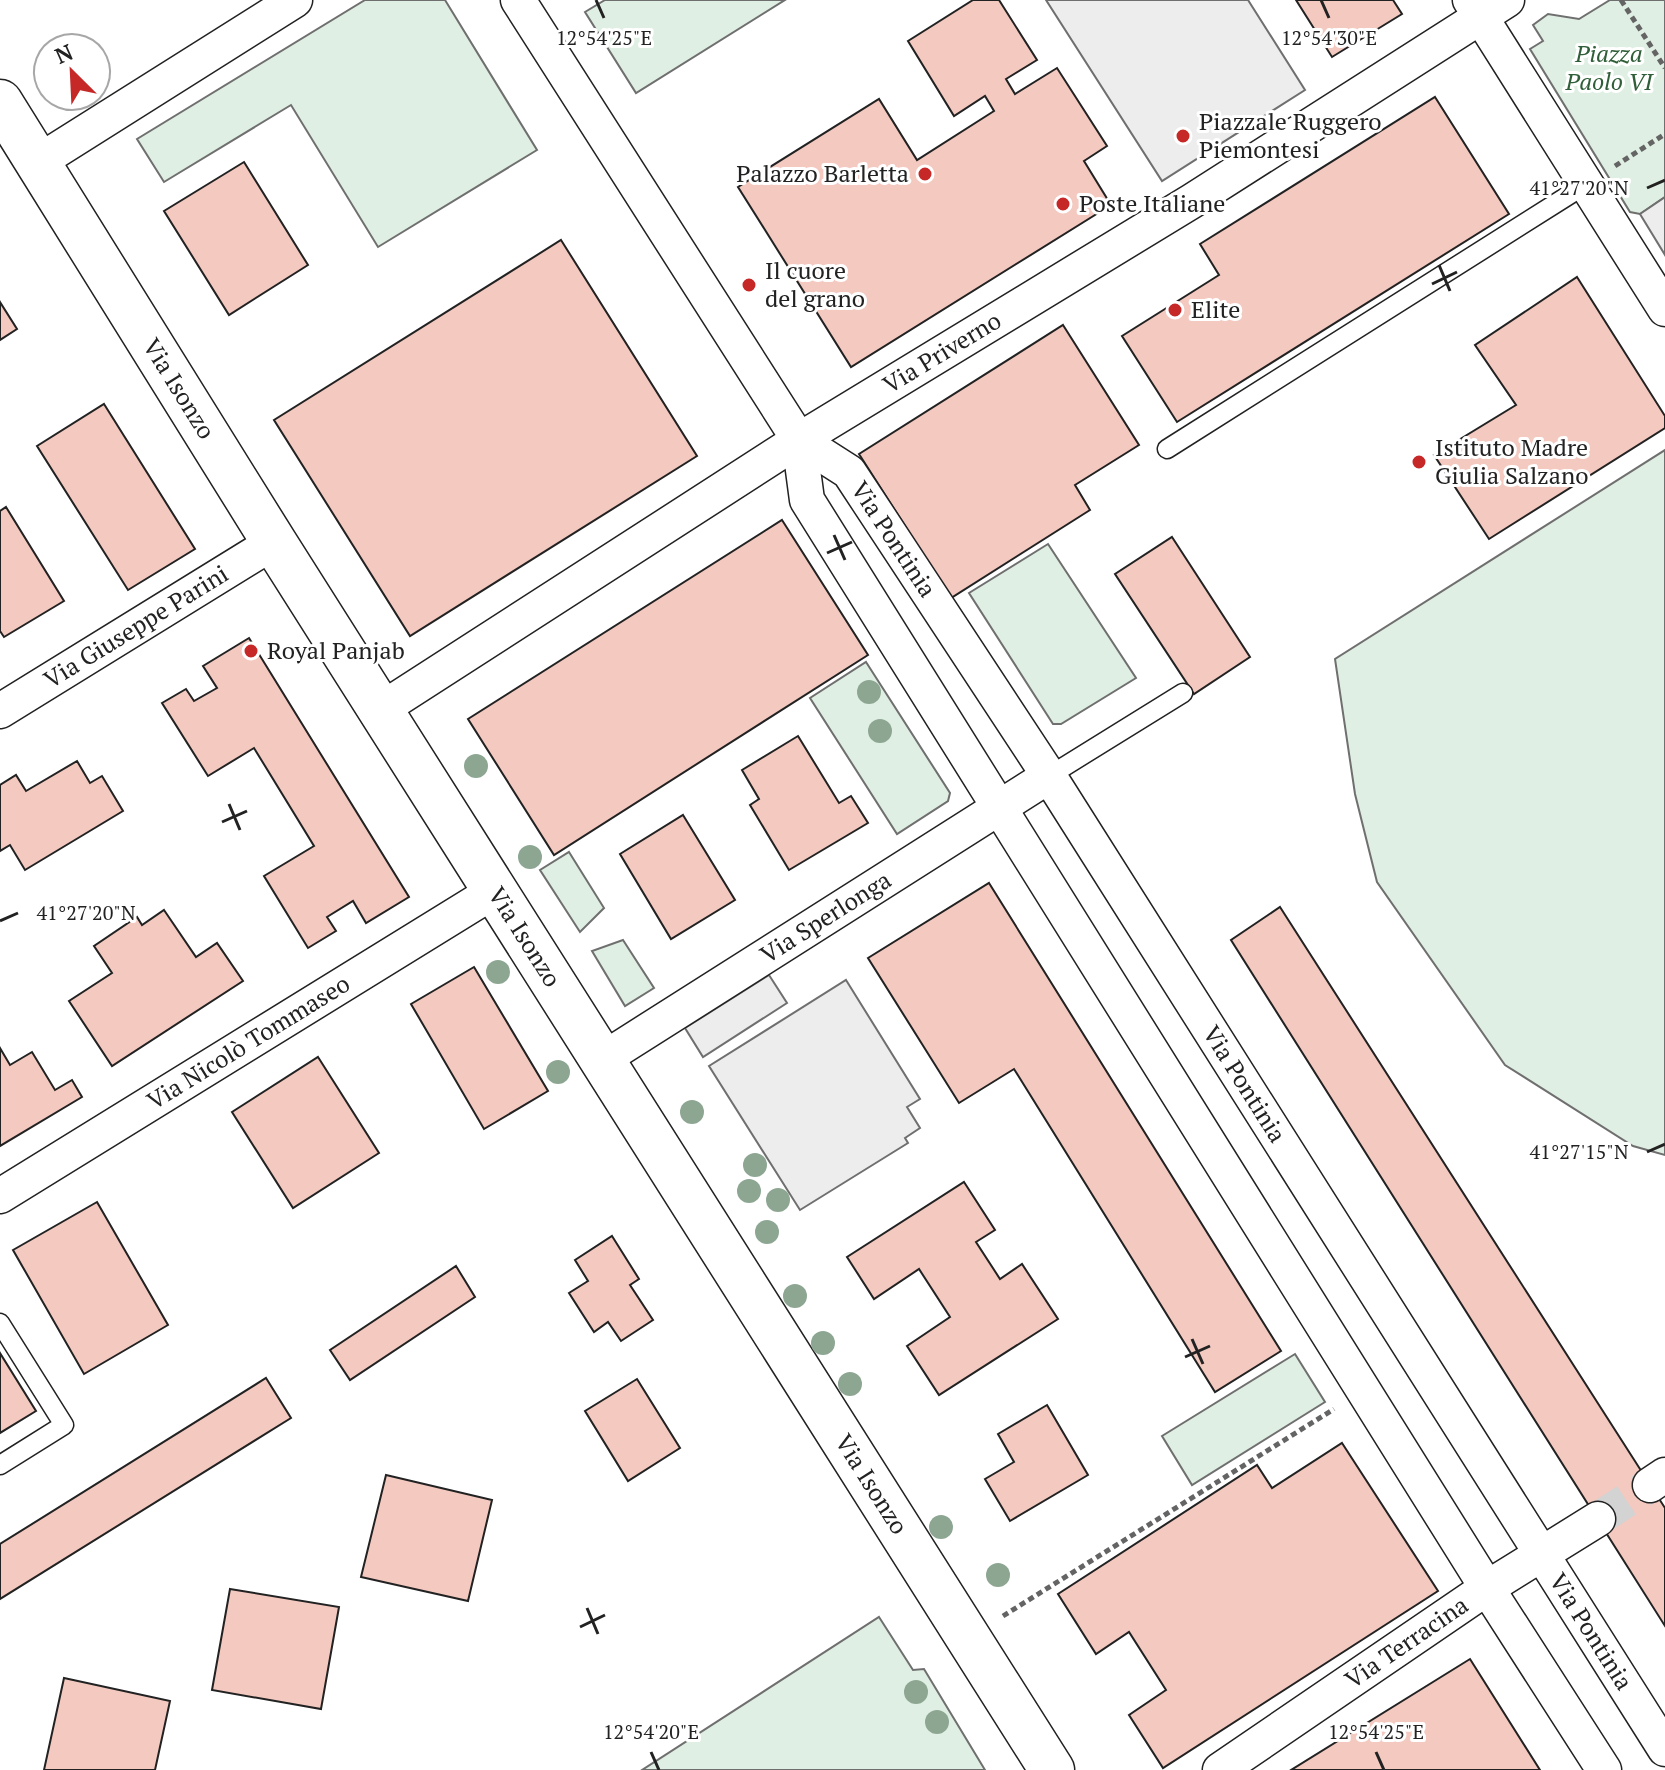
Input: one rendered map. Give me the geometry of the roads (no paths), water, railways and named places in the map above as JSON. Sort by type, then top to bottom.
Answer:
[{"type":"main road","name":"Via Isonzo","points":[[0,102],[274,542],[1052,1770]]},
{"type":"street","points":[[38,162],[295,0]]},
{"type":"street","name":"Via Pontinia","points":[[518,0],[799,440],[849,472],[1049,776],[1665,1749]]},
{"type":"street","points":[[1486,6],[1665,309]]},
{"type":"street","name":"Via Priverno","points":[[380,710],[799,440],[1192,201],[1486,6]]},
{"type":"street","name":"Via Pontinia","points":[[799,440],[807,500],[1363,1391],[1604,1770]]},
{"type":"street","name":"Via Giuseppe Parini","points":[[0,711],[274,542]]},
{"type":"street","name":"Via Sperlonga","points":[[603,1059],[1049,776]]},
{"type":"street","name":"Via Nicolò Tommaseo","points":[[0,1196],[496,890]]},
{"type":"street","name":"Via Terracina","points":[[1220,1770],[1487,1588],[1598,1519]]},
{"type":"lane","points":[[1167,449],[1588,183]]},
{"type":"lane","points":[[1049,776],[1183,693]]},
{"type":"lane","points":[[0,1323],[64,1425],[0,1465]]},
{"type":"tunnel","points":[[1598,1519],[1650,1485]]},
{"type":"place","name":"Piazzale Ruggero Piemontesi","points":[[1183,136]]},
{"type":"place","name":"Palazzo Barletta","points":[[925,174]]},
{"type":"place","name":"Poste Italiane","points":[[1063,204]]},
{"type":"place","name":"Il cuore del grano","points":[[749,285]]},
{"type":"place","name":"Elite","points":[[1175,310]]},
{"type":"place","name":"Istituto Madre Giulia Salzano","points":[[1419,462]]},
{"type":"place","name":"Royal Panjab","points":[[251,651]]},
{"type":"park label","name":"Piazza Paolo VI","points":[[1609,68]]}]
